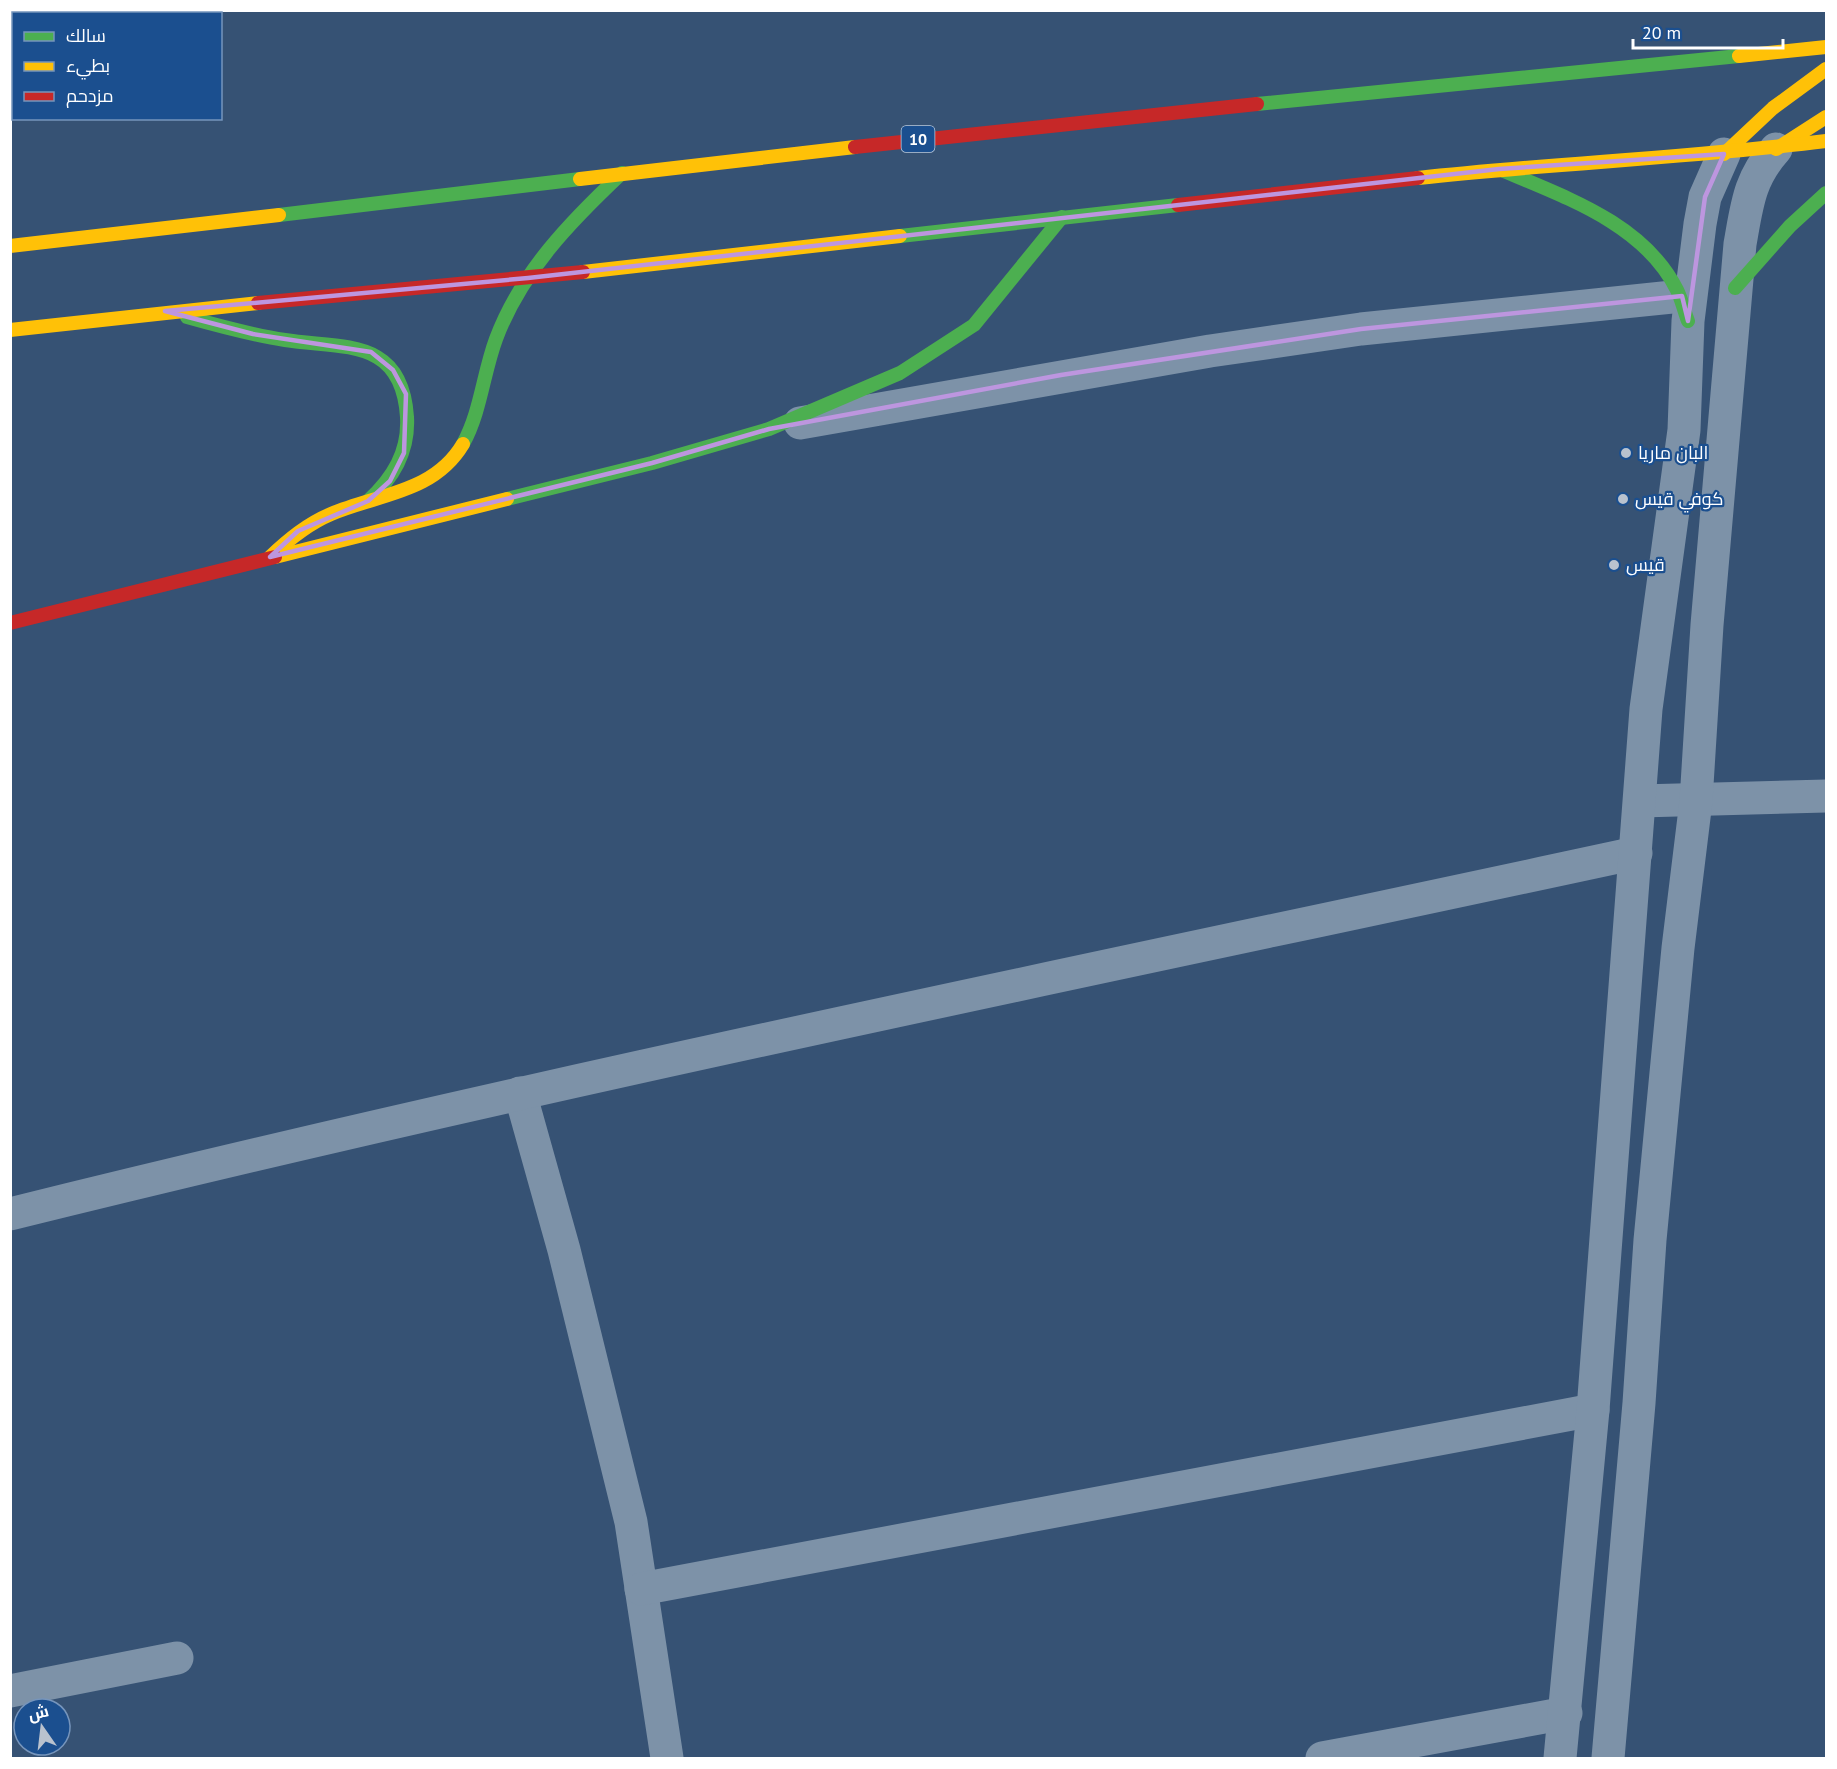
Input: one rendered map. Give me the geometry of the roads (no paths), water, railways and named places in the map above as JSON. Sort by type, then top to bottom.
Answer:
[{"type":"main road","name":"10","points":[[10,246],[1017,128],[1827,47]]},
{"type":"main road","points":[[1724,154],[1743,134],[1804,83],[1827,69]]},
{"type":"main road","points":[[1776,149],[1827,117]]},
{"type":"main road","points":[[10,330],[165,311],[528,278],[1499,169],[1724,154],[1827,141]]},
{"type":"main road","points":[[1499,169],[1597,212],[1628,233],[1664,265],[1685,309]]},
{"type":"main road","points":[[270,557],[298,531],[332,513],[368,501],[399,495],[428,480],[452,460],[469,433],[496,338],[528,278],[556,239],[587,205],[622,173]]},
{"type":"main road","points":[[1735,288],[1790,226],[1827,193]]},
{"type":"main road","points":[[10,623],[652,463],[769,429],[900,373],[974,325],[1062,217]]},
{"type":"main road","points":[[165,311],[253,334],[370,352],[393,370],[406,394],[408,423],[404,453],[390,481],[368,501]]},
{"type":"street","points":[[1608,1758],[1640,1403],[1652,1228],[1678,948],[1696,801],[1707,625],[1735,288],[1740,244],[1752,183],[1761,166],[1776,149]]},
{"type":"street","points":[[1560,1758],[1593,1410],[1646,709],[1683,430],[1685,309],[1705,197],[1724,154]]},
{"type":"street","points":[[769,429],[1210,351],[1361,329],[1685,309]]},
{"type":"street","points":[[1640,801],[1827,796]]},
{"type":"street","points":[[10,1214],[248,1155],[520,1093],[1636,853]]},
{"type":"street","points":[[520,1093],[564,1250],[631,1522],[666,1758]]},
{"type":"street","points":[[641,1589],[1593,1410]]},
{"type":"street","points":[[10,1691],[177,1658]]},
{"type":"street","points":[[1322,1758],[1566,1713]]},
{"type":"place","name":"البان ماريا","points":[[1626,453]]},
{"type":"place","name":"كوفي قيس","points":[[1623,499]]},
{"type":"place","name":"قيس","points":[[1614,565]]}]
